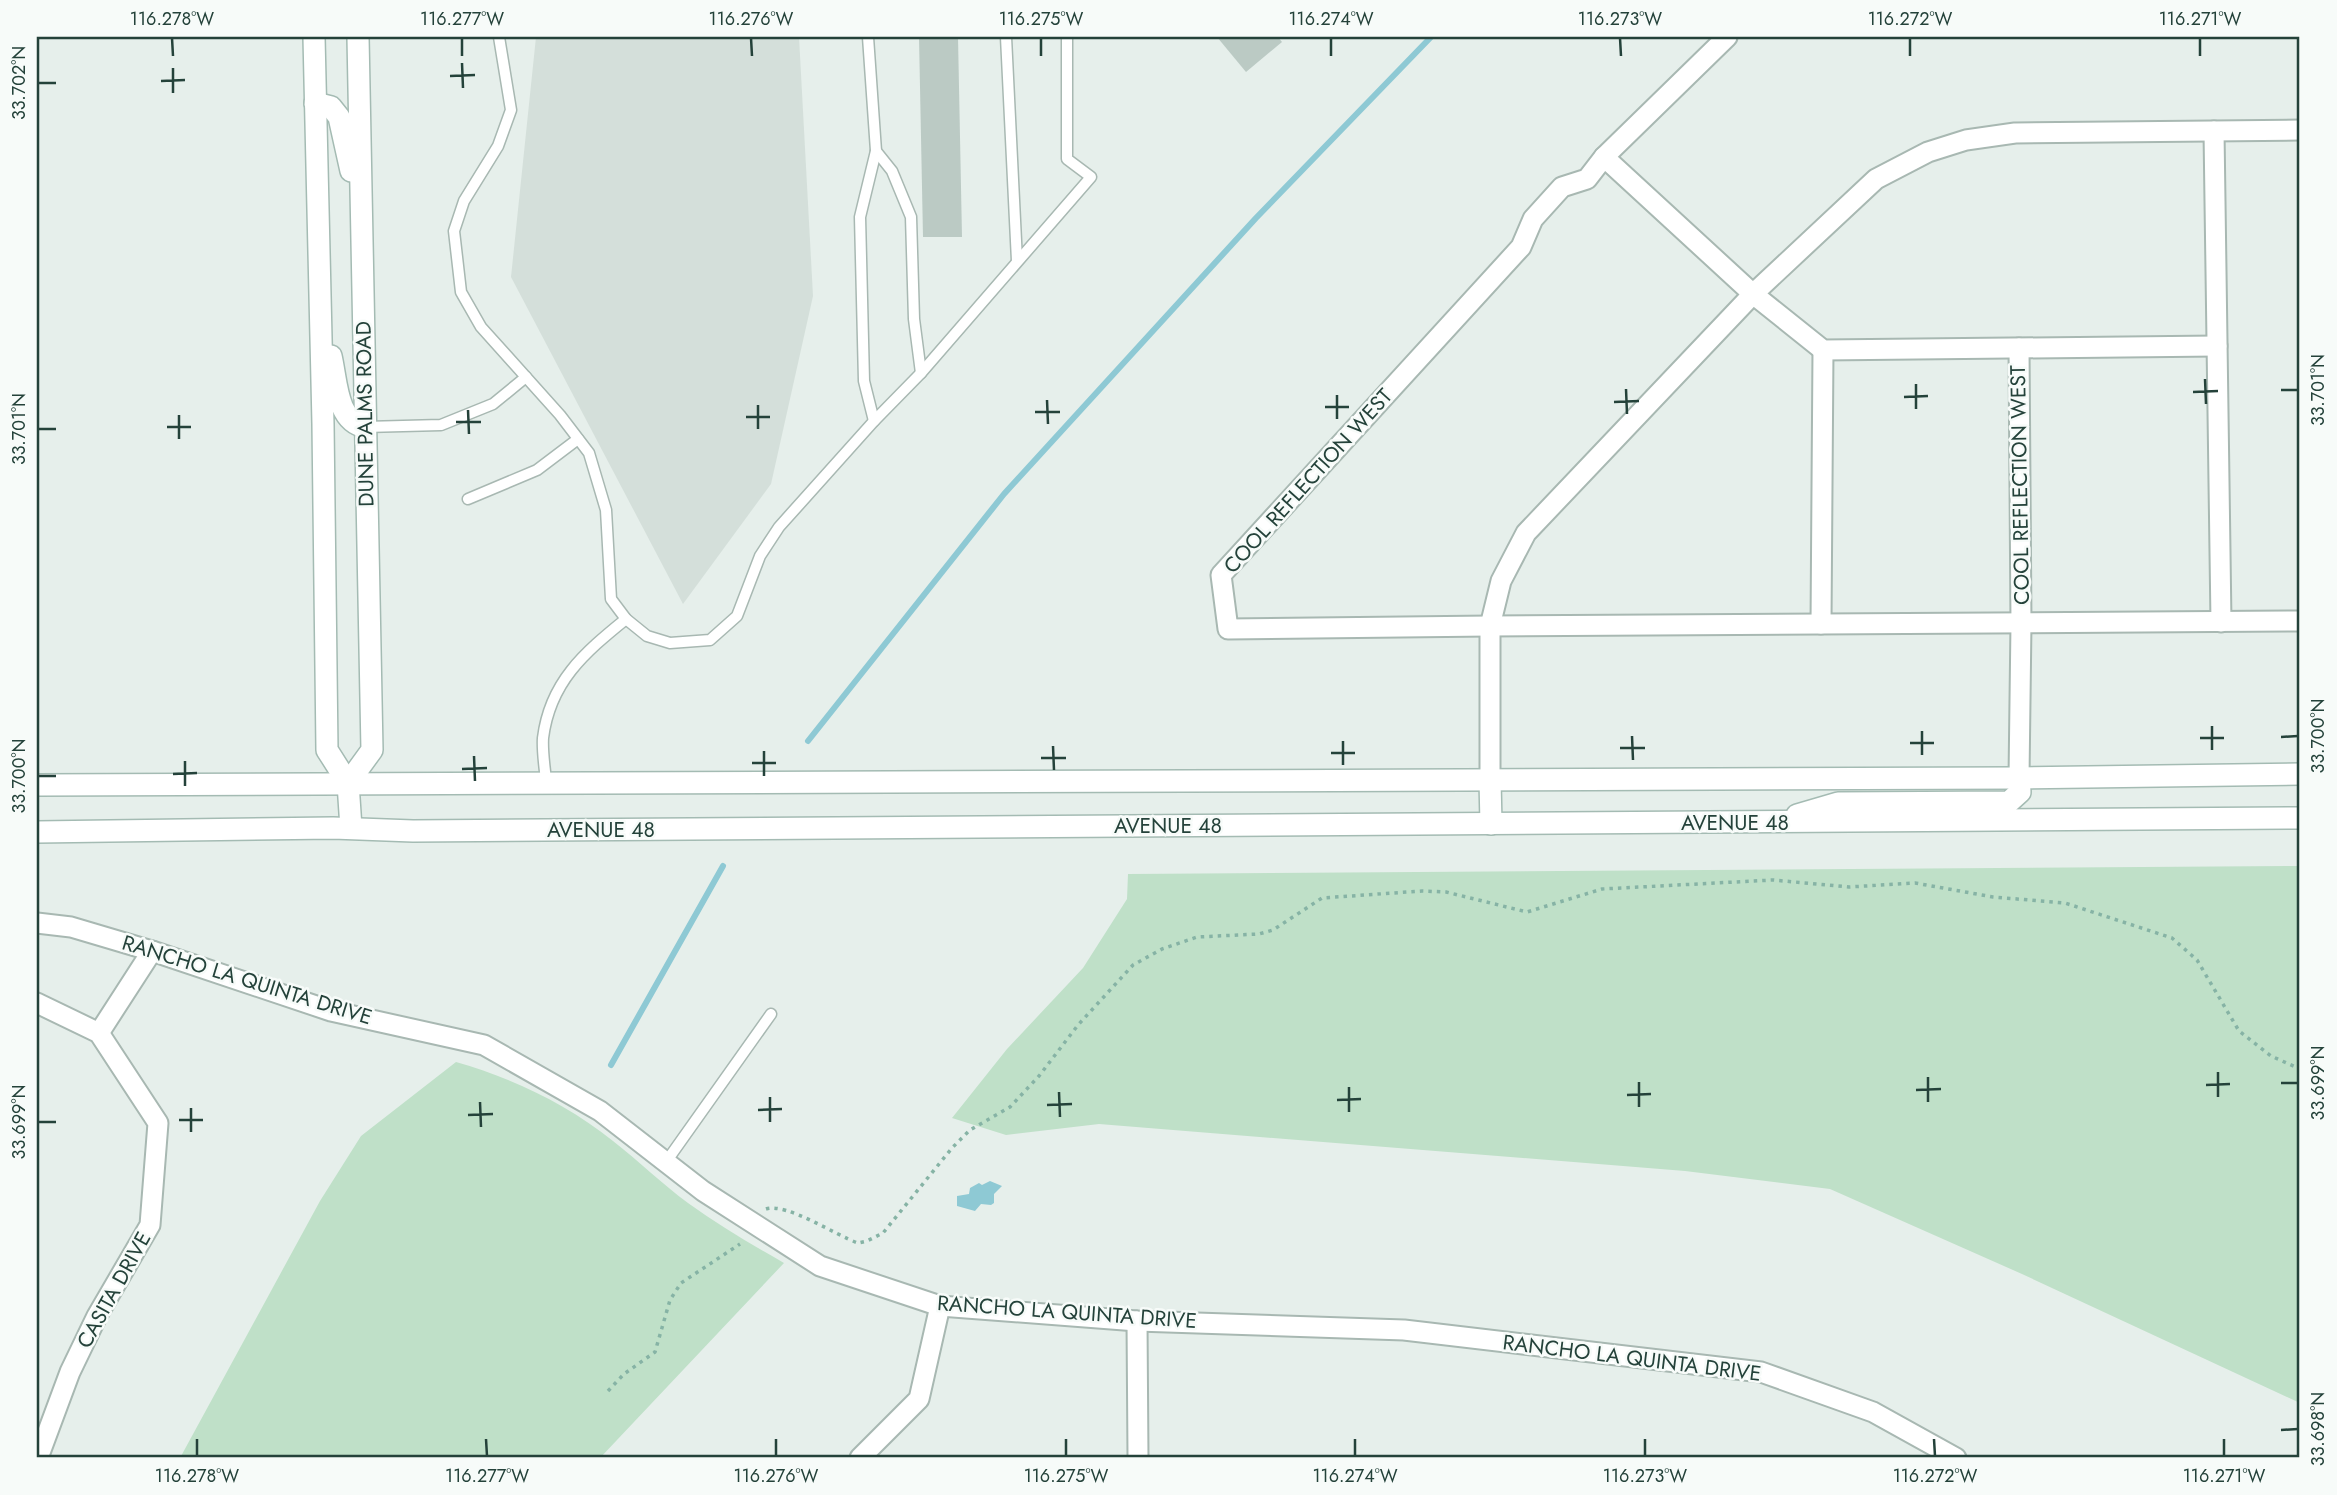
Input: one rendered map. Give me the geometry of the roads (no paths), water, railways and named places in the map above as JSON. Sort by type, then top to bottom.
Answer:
[{"type":"main road","name":"DUNE PALMS ROAD","points":[[314,37],[327,750],[348,783],[351,828]]},
{"type":"main road","name":"DUNE PALMS ROAD","points":[[348,783],[372,750],[358,37]]},
{"type":"main road","points":[[315,103],[331,107],[339,117],[361,217]]},
{"type":"main road","points":[[321,306],[343,411],[356,425],[365,427]]},
{"type":"main road","name":"AVENUE 48","points":[[37,785],[2019,778],[2300,774]]},
{"type":"main road","points":[[1771,823],[1838,803],[2009,802],[2020,792],[2019,778]]},
{"type":"main road","points":[[1490,780],[1491,824]]},
{"type":"main road","name":"AVENUE 48","points":[[37,832],[2300,818]]},
{"type":"street","name":"COOL REFLECTION WEST","points":[[1727,37],[1604,158],[1587,179],[1562,187],[1533,219],[1521,247],[1221,575],[1228,629],[2300,621]]},
{"type":"street","points":[[1490,780],[1490,625],[1501,581],[1526,533],[1753,294],[1876,179],[1928,152],[1966,140],[2015,133],[2300,130]]},
{"type":"street","points":[[2214,131],[2221,622]]},
{"type":"street","points":[[1604,158],[1753,294],[1823,350],[1821,624]]},
{"type":"street","name":"COOL REFLECTION WEST","points":[[1823,350],[2217,346]]},
{"type":"street","name":"COOL REFLECTION WEST","points":[[2019,348],[2019,778]]},
{"type":"street","name":"RANCHO LA QUINTA DRIVE","points":[[37,923],[71,927],[152,951],[331,1011],[484,1045],[600,1111],[703,1191],[820,1266],[940,1306],[1137,1321],[1404,1330],[1761,1372],[1873,1412],[1956,1458]]},
{"type":"street","points":[[37,1003],[99,1033],[152,951]]},
{"type":"street","name":"CASITA DRIVE","points":[[38,1458],[70,1372],[97,1316],[150,1225],[158,1123],[99,1033]]},
{"type":"street","points":[[860,1458],[919,1399],[940,1306]]},
{"type":"street","points":[[1137,1321],[1139,1458]]},
{"type":"lane","points":[[499,37],[511,110],[498,146],[464,201],[454,231],[461,292],[481,327],[589,453],[606,510],[611,598],[626,620],[648,636],[670,643],[710,640],[737,616],[760,556],[779,527],[921,373],[1091,177],[1067,159],[1067,37]]},
{"type":"lane","points":[[868,37],[876,151],[860,217],[864,382],[874,421]]},
{"type":"lane","points":[[1006,37],[1017,261]]},
{"type":"lane","points":[[876,151],[892,171],[911,217],[914,319],[921,373]]},
{"type":"lane","points":[[365,427],[441,425],[493,404],[526,377]]},
{"type":"lane","points":[[468,499],[537,470],[578,439]]},
{"type":"lane","points":[[546,782],[543,739],[552,699],[562,682],[593,648],[626,620]]},
{"type":"lane","points":[[666,1162],[771,1014]]},
{"type":"water","points":[[990,1181],[1002,1186],[994,1194],[994,1203],[981,1204],[975,1211],[957,1206],[957,1196],[969,1194],[970,1188]]},
{"type":"waterway","points":[[808,741],[1004,494],[1256,218],[1431,37]]},
{"type":"waterway","points":[[611,1065],[723,866]]}]
